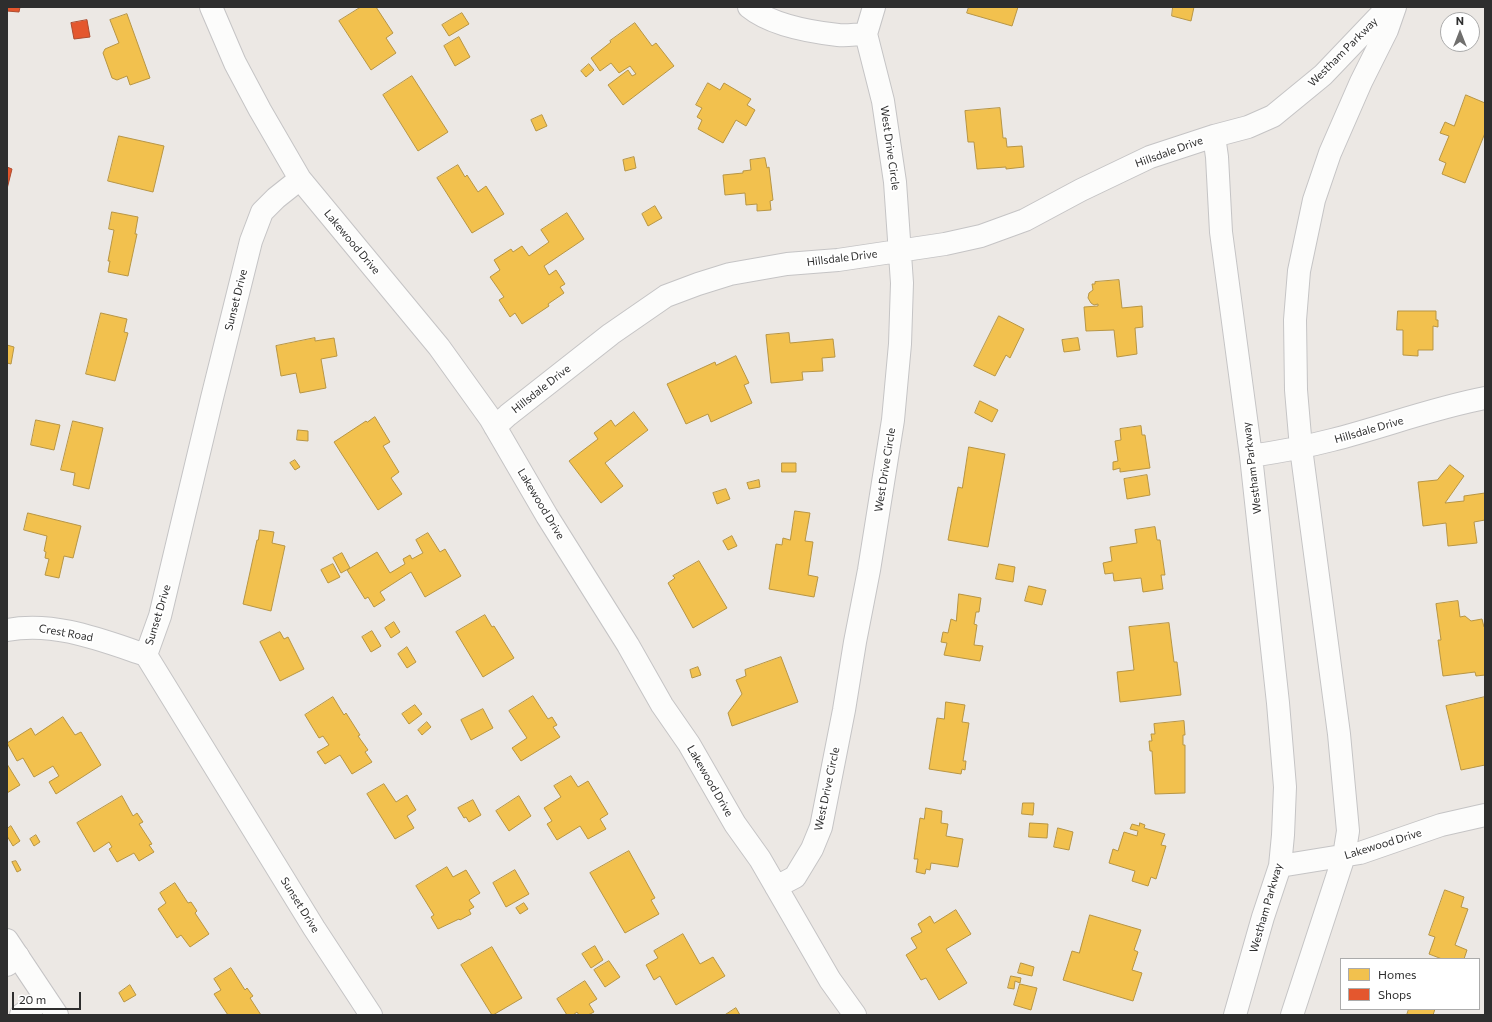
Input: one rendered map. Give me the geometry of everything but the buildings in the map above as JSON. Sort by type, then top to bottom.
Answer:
[{"type":"street","name":"Lakewood Drive","points":[[211,7],[235,63],[300,179],[439,347],[495,427],[547,516],[628,646],[662,705],[689,744],[735,824],[760,859],[830,980],[855,1015]]},
{"type":"street","points":[[749,7],[777,22],[809,31],[840,35],[866,34]]},
{"type":"street","name":"West Drive Circle","points":[[776,887],[795,877],[812,849],[821,827],[869,570],[893,420],[900,344],[902,283],[895,182],[883,101],[866,34],[870,16],[874,7]]},
{"type":"street","name":"Westham Parkway","points":[[1235,1015],[1263,917],[1280,866],[1285,787],[1278,703],[1251,456],[1221,232],[1217,158],[1214,136],[1248,127],[1273,116],[1323,74],[1388,7]]},
{"type":"street","name":"Westham Parkway","points":[[1292,1015],[1344,856],[1348,831],[1339,734],[1301,448],[1296,390],[1295,320],[1299,271],[1314,200],[1330,153],[1361,82],[1387,30],[1395,7]]},
{"type":"street","name":"Hillsdale Drive","points":[[495,427],[508,415],[611,334],[666,296],[730,274],[787,264],[838,260],[900,251],[945,244],[981,236],[1026,220],[1081,190],[1150,157],[1214,136]]},
{"type":"street","name":"Sunset Drive","points":[[300,179],[276,198],[262,212],[251,241],[160,616],[146,655],[314,928],[371,1015]]},
{"type":"street","name":"Hillsdale Drive","points":[[1251,456],[1301,448],[1462,402],[1485,398]]},
{"type":"street","name":"Crest Road","points":[[7,630],[22,627],[43,628],[83,634],[146,655]]},
{"type":"street","name":"Lakewood Drive","points":[[1280,866],[1360,853],[1441,825],[1485,815]]},
{"type":"street","points":[[11,954],[51,1006],[22,1015]]}]
